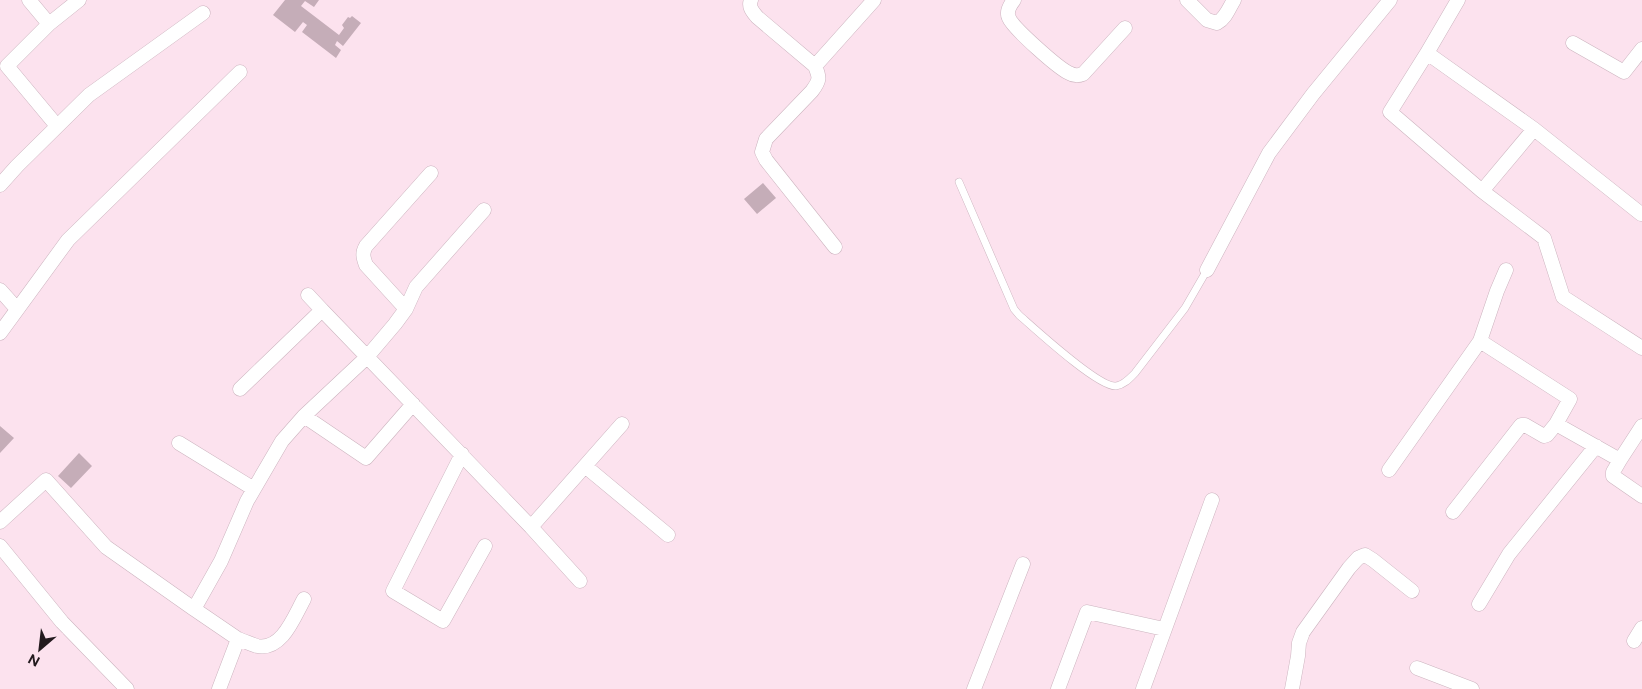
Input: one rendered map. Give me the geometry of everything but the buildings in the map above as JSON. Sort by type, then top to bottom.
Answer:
[{"type":"street","points":[[29,0],[49,24]]},
{"type":"street","points":[[57,126],[7,66],[49,24],[79,0]]},
{"type":"street","points":[[751,0],[751,10],[757,17],[815,66],[819,76],[818,82],[812,91],[766,139],[762,152],[766,160],[836,247]]},
{"type":"street","points":[[815,66],[874,0]]},
{"type":"street","points":[[1014,0],[1008,11],[1008,16],[1014,26],[1071,75],[1079,76],[1083,74],[1125,28]]},
{"type":"street","points":[[1187,0],[1208,20],[1217,22],[1226,15],[1234,0]]},
{"type":"street","points":[[1207,270],[1269,153],[1313,94],[1390,0]]},
{"type":"street","points":[[1458,0],[1390,112],[1482,191],[1544,238],[1563,297],[1642,348]]},
{"type":"street","points":[[0,185],[89,95],[203,12]]},
{"type":"street","points":[[1573,43],[1624,72],[1642,49]]},
{"type":"street","points":[[1427,53],[1534,129],[1641,214]]},
{"type":"street","points":[[0,333],[68,240],[240,72]]},
{"type":"street","points":[[1482,191],[1534,129]]},
{"type":"street","points":[[406,309],[366,265],[363,252],[366,246],[431,173]]},
{"type":"street","points":[[194,609],[222,560],[247,501],[282,441],[304,416],[367,357],[406,309],[416,288],[484,210]]},
{"type":"street","points":[[1389,470],[1480,341],[1506,270]]},
{"type":"street","points":[[0,290],[17,309]]},
{"type":"street","points":[[308,295],[462,454],[580,581]]},
{"type":"street","points":[[240,389],[322,310]]},
{"type":"street","points":[[1453,512],[1521,425],[1525,425],[1544,436],[1547,435],[1556,424],[1570,398],[1480,341]]},
{"type":"street","points":[[304,416],[366,458],[413,404]]},
{"type":"street","points":[[531,527],[622,424]]},
{"type":"street","points":[[1556,424],[1620,460]]},
{"type":"street","points":[[1642,426],[1613,472],[1613,476],[1642,496]]},
{"type":"street","points":[[179,443],[254,489]]},
{"type":"street","points":[[1478,604],[1509,554],[1596,446]]},
{"type":"street","points":[[462,454],[393,591],[443,621],[486,546]]},
{"type":"street","points":[[585,466],[668,535]]},
{"type":"street","points":[[0,522],[46,480],[106,547],[238,639],[258,646],[271,646],[280,640],[304,600]]},
{"type":"street","points":[[1143,689],[1212,500]]},
{"type":"street","points":[[0,546],[62,622],[127,689]]},
{"type":"street","points":[[1292,689],[1300,637],[1358,558],[1365,555],[1412,591]]},
{"type":"street","points":[[974,689],[1023,564]]},
{"type":"street","points":[[1058,689],[1087,612],[1164,629]]},
{"type":"street","points":[[1634,641],[1642,628]]},
{"type":"street","points":[[220,689],[238,639]]},
{"type":"street","points":[[1417,668],[1472,689]]},
{"type":"lane","points":[[959,182],[1014,309],[1078,365],[1107,385],[1116,386],[1126,382],[1135,373],[1186,308],[1207,270]]}]
